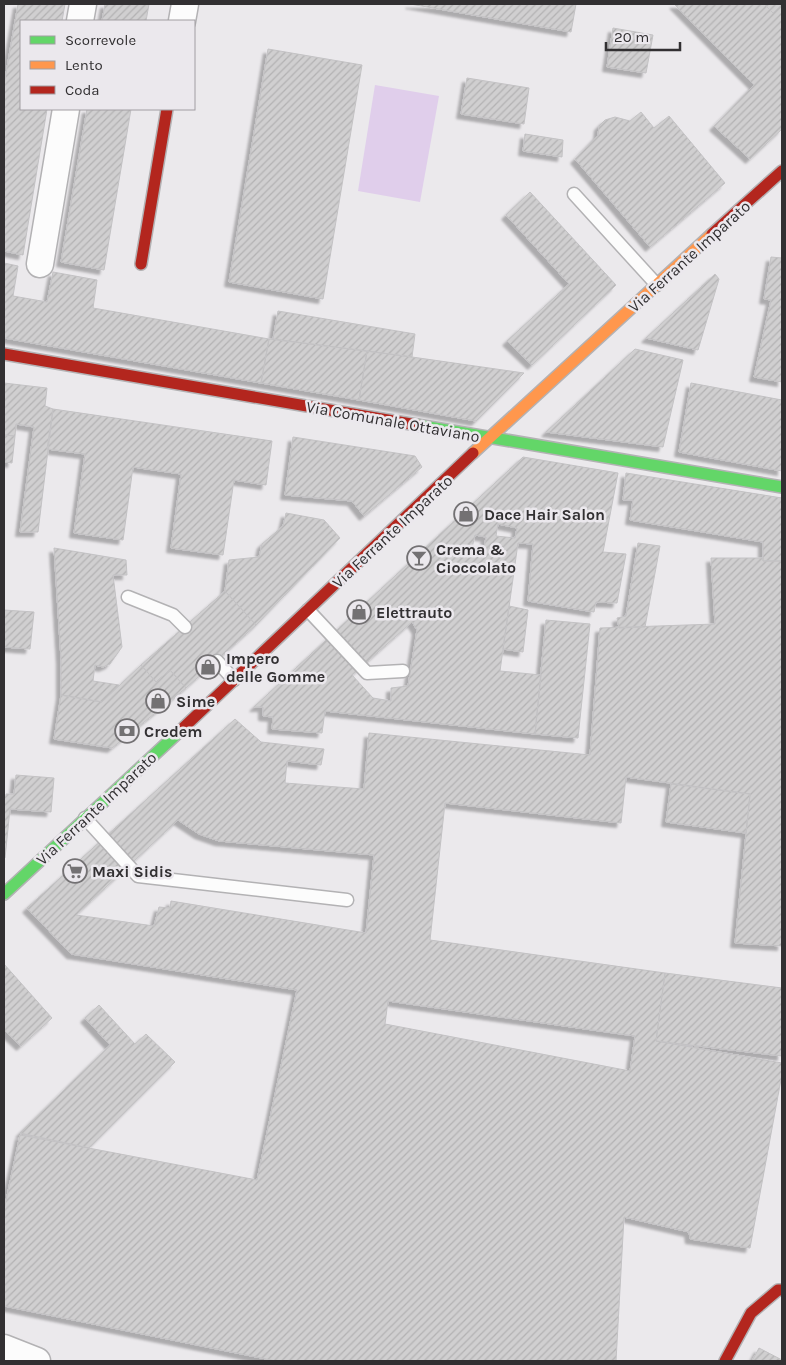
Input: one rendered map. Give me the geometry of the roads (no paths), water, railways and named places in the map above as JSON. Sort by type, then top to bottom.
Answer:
[{"type":"street","points":[[80,20],[83,4]]},
{"type":"street","points":[[182,20],[185,4]]},
{"type":"street","points":[[40,264],[66,110]]},
{"type":"street","points":[[141,264],[167,110]]},
{"type":"street","name":"Via Ferrante Imparato","points":[[4,894],[234,680],[490,437],[782,171]]},
{"type":"street","name":"Via Comunale Ottaviano","points":[[4,354],[782,487]]},
{"type":"street","points":[[725,1361],[751,1313],[778,1290],[782,1290]]},
{"type":"street","points":[[4,1348],[37,1361]]},
{"type":"lane","points":[[574,194],[657,285]]},
{"type":"lane","points":[[128,597],[173,616],[185,628]]},
{"type":"lane","points":[[308,610],[367,674],[403,671]]},
{"type":"lane","points":[[217,661],[234,680]]},
{"type":"lane","points":[[85,818],[138,876],[347,900]]},
{"type":"place","name":"Dace Hair Salon","points":[[466,514]]},
{"type":"place","name":"Crema & Cioccolato","points":[[419,558]]},
{"type":"place","name":"Elettrauto","points":[[359,612]]},
{"type":"place","name":"Impero delle Gomme","points":[[208,667]]},
{"type":"place","name":"Sime","points":[[158,701]]},
{"type":"place","name":"Credem","points":[[127,731]]},
{"type":"place","name":"Maxi Sidis","points":[[75,871]]}]
